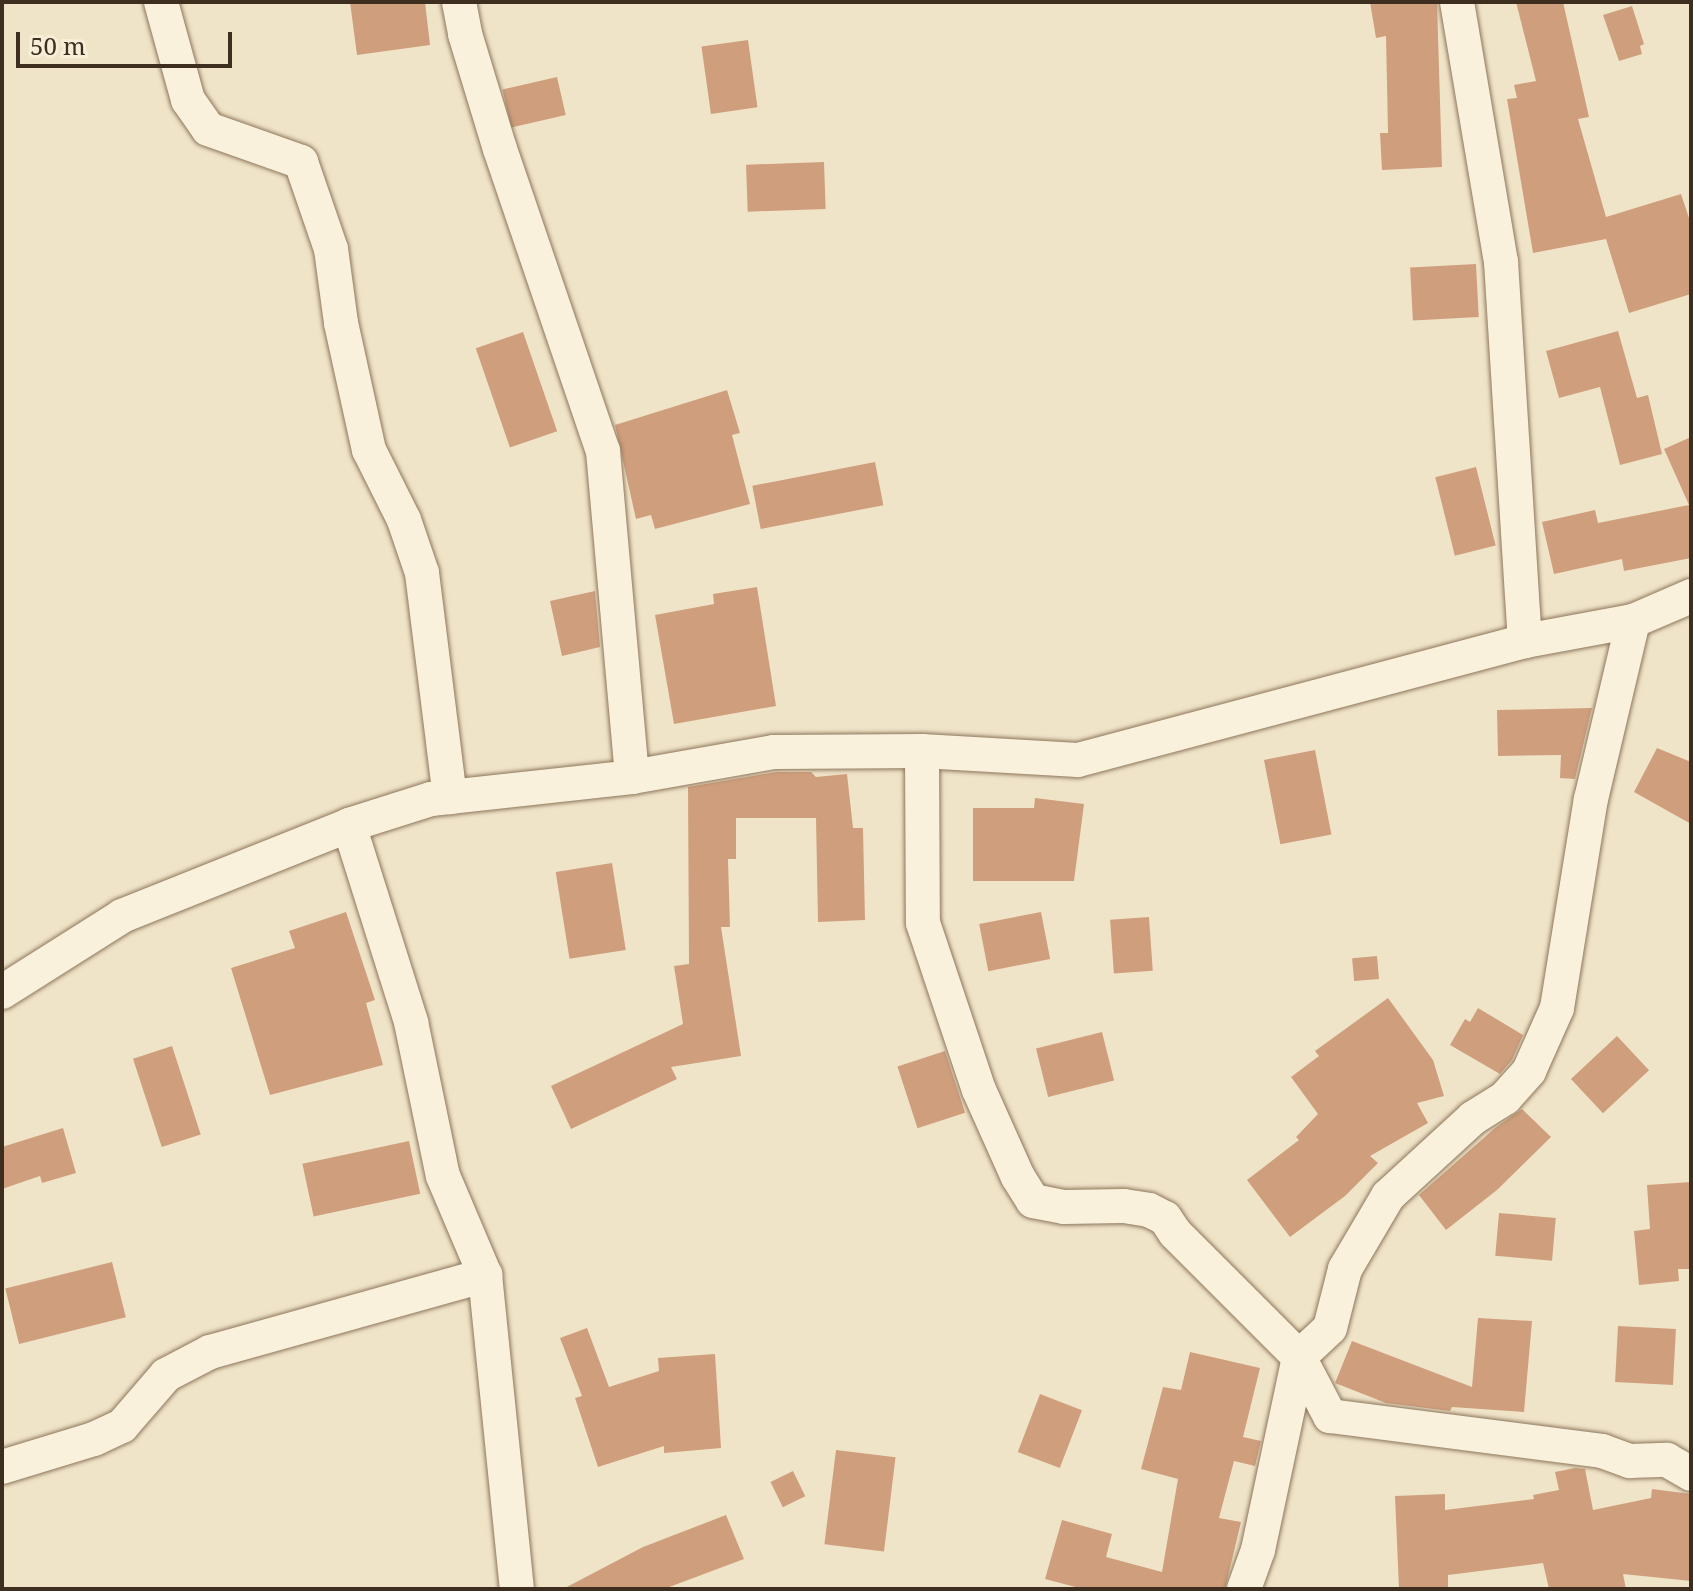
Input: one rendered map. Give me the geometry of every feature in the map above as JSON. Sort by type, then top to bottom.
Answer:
[{"type":"street","points":[[161,2],[188,100],[208,129],[301,162],[331,249],[341,323],[369,450],[404,520],[422,573],[450,797]]},
{"type":"street","points":[[459,2],[465,34],[500,149],[603,451],[632,777]]},
{"type":"street","points":[[1457,2],[1501,262],[1525,641]]},
{"type":"street","points":[[2,992],[122,916],[349,825],[431,799],[632,777],[774,752],[922,751],[1078,760],[1525,641],[1633,621],[1691,596]]},
{"type":"street","points":[[1244,1589],[1258,1550],[1299,1357],[1330,1328],[1345,1269],[1388,1196],[1473,1118],[1505,1098],[1529,1071],[1557,1008],[1591,799],[1633,621]]},
{"type":"street","points":[[922,751],[923,923],[979,1090],[1018,1177],[1033,1201],[1064,1207],[1124,1206],[1149,1210],[1165,1218],[1175,1233],[1299,1357],[1330,1416],[1602,1451],[1630,1461],[1667,1460],[1691,1474]]},
{"type":"street","points":[[349,825],[411,1022],[443,1176],[485,1275],[517,1589]]},
{"type":"street","points":[[2,1467],[94,1439],[122,1426],[166,1375],[210,1352],[485,1275]]},
{"type":"building","points":[[350,2],[425,2],[430,45],[357,55]]},
{"type":"building","points":[[1370,2],[1437,2],[1442,167],[1382,170],[1380,133],[1388,133],[1386,36],[1376,38]]},
{"type":"building","points":[[1516,2],[1563,2],[1589,117],[1578,119],[1606,217],[1681,194],[1691,224],[1691,294],[1629,313],[1606,239],[1533,253],[1507,99],[1517,98],[1514,85],[1536,81]]},
{"type":"building","points":[[1632,6],[1644,44],[1640,46],[1642,54],[1619,61],[1603,15]]},
{"type":"building","points":[[748,40],[757,107],[711,114],[701,47]]},
{"type":"building","points":[[557,77],[566,115],[511,128],[502,90]]},
{"type":"building","points":[[824,162],[826,209],[748,212],[746,165]]},
{"type":"building","points":[[1476,264],[1479,317],[1413,320],[1410,267]]},
{"type":"building","points":[[1618,331],[1637,398],[1648,395],[1662,454],[1620,465],[1600,387],[1559,398],[1546,351]]},
{"type":"building","points":[[523,332],[557,431],[510,448],[476,348]]},
{"type":"building","points":[[727,390],[740,433],[732,435],[750,504],[655,529],[651,515],[636,519],[615,425]]},
{"type":"building","points":[[1691,437],[1691,558],[1624,571],[1622,559],[1554,574],[1542,522],[1595,510],[1598,523],[1689,505],[1664,449]]},
{"type":"building","points":[[875,462],[883,505],[761,529],[752,486]]},
{"type":"building","points":[[1476,467],[1496,546],[1455,556],[1435,477]]},
{"type":"building","points":[[757,587],[776,706],[674,724],[655,615],[714,604],[713,594]]},
{"type":"building","points":[[595,591],[600,647],[562,656],[550,601]]},
{"type":"building","points":[[1592,708],[1575,779],[1560,778],[1561,755],[1498,756],[1497,710]]},
{"type":"building","points":[[1657,748],[1691,762],[1691,824],[1634,792]]},
{"type":"building","points":[[1315,750],[1331,834],[1280,844],[1264,760]]},
{"type":"building","points":[[776,772],[811,772],[816,777],[847,774],[853,828],[863,828],[865,920],[818,922],[816,818],[736,818],[736,859],[728,859],[730,927],[721,927],[741,1056],[671,1067],[677,1079],[571,1129],[551,1086],[683,1024],[674,966],[689,964],[688,787]]},
{"type":"building","points":[[1035,798],[1084,804],[1074,881],[973,881],[973,808],[1034,808]]},
{"type":"building","points":[[612,863],[626,950],[569,959],[556,872]]},
{"type":"building","points":[[346,912],[375,1000],[366,1003],[383,1065],[270,1095],[231,968],[295,948],[289,931]]},
{"type":"building","points":[[1041,912],[1050,959],[988,971],[979,924]]},
{"type":"building","points":[[1149,917],[1153,971],[1114,974],[1110,920]]},
{"type":"building","points":[[1377,956],[1379,979],[1354,981],[1352,958]]},
{"type":"building","points":[[1388,998],[1433,1060],[1444,1096],[1417,1103],[1428,1123],[1370,1156],[1378,1163],[1345,1196],[1290,1237],[1247,1180],[1299,1140],[1296,1137],[1318,1114],[1291,1077],[1319,1056],[1315,1051]]},
{"type":"building","points":[[1478,1008],[1523,1035],[1512,1060],[1500,1074],[1450,1045],[1465,1019],[1470,1022]]},
{"type":"building","points":[[1102,1032],[1114,1081],[1048,1097],[1036,1048]]},
{"type":"building","points":[[1617,1036],[1649,1070],[1603,1113],[1571,1079]]},
{"type":"building","points":[[172,1046],[201,1134],[162,1147],[133,1059]]},
{"type":"building","points":[[945,1051],[965,1113],[918,1128],[897,1066]]},
{"type":"building","points":[[1522,1109],[1551,1137],[1497,1190],[1446,1230],[1419,1195],[1495,1128]]},
{"type":"building","points":[[63,1128],[76,1173],[42,1183],[40,1176],[2,1189],[2,1147]]},
{"type":"building","points":[[409,1141],[420,1194],[314,1216],[302,1164]]},
{"type":"building","points":[[1691,1182],[1691,1269],[1678,1269],[1679,1281],[1639,1285],[1634,1231],[1650,1229],[1647,1185]]},
{"type":"building","points":[[1499,1213],[1556,1218],[1552,1261],[1495,1256]]},
{"type":"building","points":[[112,1262],[126,1317],[19,1344],[5,1289]]},
{"type":"building","points":[[1478,1318],[1532,1321],[1524,1412],[1452,1407],[1450,1411],[1386,1403],[1335,1383],[1352,1341],[1472,1387]]},
{"type":"building","points":[[1618,1326],[1676,1329],[1673,1385],[1615,1382]]},
{"type":"building","points":[[587,1328],[609,1387],[659,1371],[658,1358],[715,1354],[721,1448],[664,1453],[664,1446],[598,1467],[575,1398],[582,1396],[560,1338]]},
{"type":"building","points":[[1190,1352],[1260,1368],[1243,1437],[1261,1441],[1255,1466],[1234,1461],[1219,1518],[1241,1522],[1225,1589],[1083,1589],[1045,1579],[1062,1520],[1112,1534],[1106,1557],[1162,1572],[1178,1479],[1141,1469],[1163,1387],[1181,1390]]},
{"type":"building","points":[[1040,1394],[1082,1410],[1060,1468],[1018,1452]]},
{"type":"building","points":[[836,1450],[896,1457],[884,1552],[824,1544]]},
{"type":"building","points":[[1585,1469],[1593,1510],[1651,1498],[1652,1489],[1691,1494],[1691,1581],[1623,1574],[1626,1589],[1549,1589],[1543,1563],[1448,1575],[1448,1588],[1399,1589],[1395,1496],[1445,1494],[1445,1510],[1534,1499],[1533,1495],[1559,1490],[1555,1472]]},
{"type":"building","points":[[793,1471],[805,1496],[783,1507],[771,1482]]},
{"type":"building","points":[[726,1515],[744,1559],[664,1589],[563,1589],[643,1547]]}]
